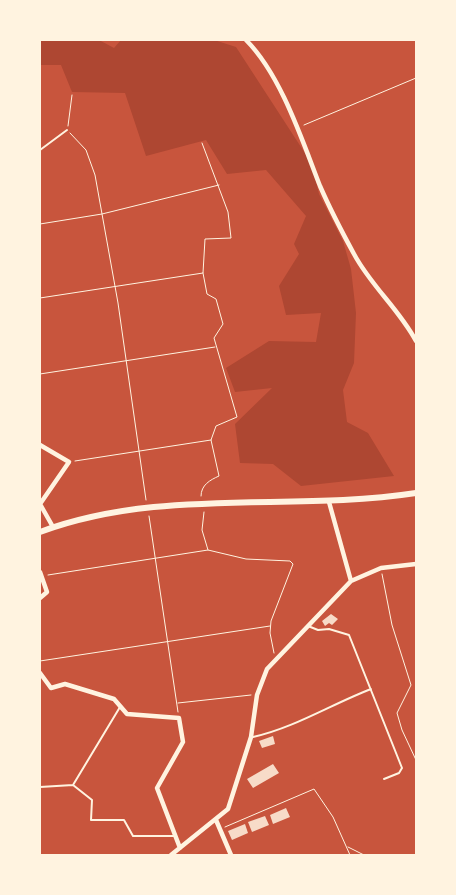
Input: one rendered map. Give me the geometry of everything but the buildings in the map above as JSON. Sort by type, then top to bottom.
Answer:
[{"type":"main road","points":[[40,532],[115,512],[148,507],[201,502],[329,502],[416,493]]},
{"type":"street","points":[[246,40],[265,64],[299,127],[321,188],[354,254],[374,286],[401,315],[416,341]]},
{"type":"street","points":[[40,445],[69,462],[40,504],[53,527]]},
{"type":"street","points":[[329,502],[351,581]]},
{"type":"street","points":[[171,855],[228,809],[251,738],[257,694],[267,669],[351,581],[381,568],[416,564]]},
{"type":"street","points":[[40,598],[47,592],[41,574]]},
{"type":"street","points":[[40,673],[51,688],[65,684],[114,699],[127,714],[179,718],[183,742],[157,788],[180,848]]},
{"type":"street","points":[[216,820],[231,855]]},
{"type":"lane","points":[[40,150],[67,130]]},
{"type":"lane","points":[[307,626],[318,630],[329,629],[349,635],[402,768],[399,773],[384,779]]},
{"type":"lane","points":[[251,738],[273,733],[340,701],[371,689]]},
{"type":"lane","points":[[73,786],[120,707]]},
{"type":"lane","points":[[40,787],[73,786],[92,800],[91,820],[124,820],[133,836],[175,836]]},
{"type":"path","points":[[299,127],[416,78]]},
{"type":"path","points":[[72,95],[67,130],[86,150],[95,175],[115,286],[138,451],[157,558],[179,718]]},
{"type":"path","points":[[202,143],[220,184],[228,212],[231,238],[205,240],[203,273],[207,294],[216,299],[223,324],[214,338],[237,418],[216,426],[211,440],[219,476],[206,483],[201,492],[201,502],[204,508],[202,530],[208,550]]},
{"type":"path","points":[[40,224],[102,214],[220,184]]},
{"type":"path","points":[[40,298],[203,273]]},
{"type":"path","points":[[40,374],[216,347]]},
{"type":"path","points":[[69,462],[211,440]]},
{"type":"path","points":[[41,574],[208,550],[246,559],[290,561],[293,564],[271,626],[275,660]]},
{"type":"path","points":[[381,568],[392,625],[411,685],[398,713],[402,730],[416,760]]},
{"type":"path","points":[[40,661],[271,626]]},
{"type":"path","points":[[177,703],[257,694]]},
{"type":"path","points":[[220,829],[314,789],[332,817],[350,855]]},
{"type":"path","points":[[347,847],[364,855]]},
{"type":"shaded area","points":[[40,40],[99,40],[114,48],[121,40],[214,40],[236,47],[312,164],[319,194],[343,241],[351,269],[356,313],[354,363],[343,390],[347,422],[368,433],[394,476],[301,486],[273,464],[240,463],[235,424],[272,388],[235,392],[226,368],[269,341],[316,342],[321,313],[286,315],[279,286],[299,254],[294,244],[306,216],[266,170],[227,174],[206,140],[146,156],[125,93],[72,92],[61,65],[40,65]]}]
